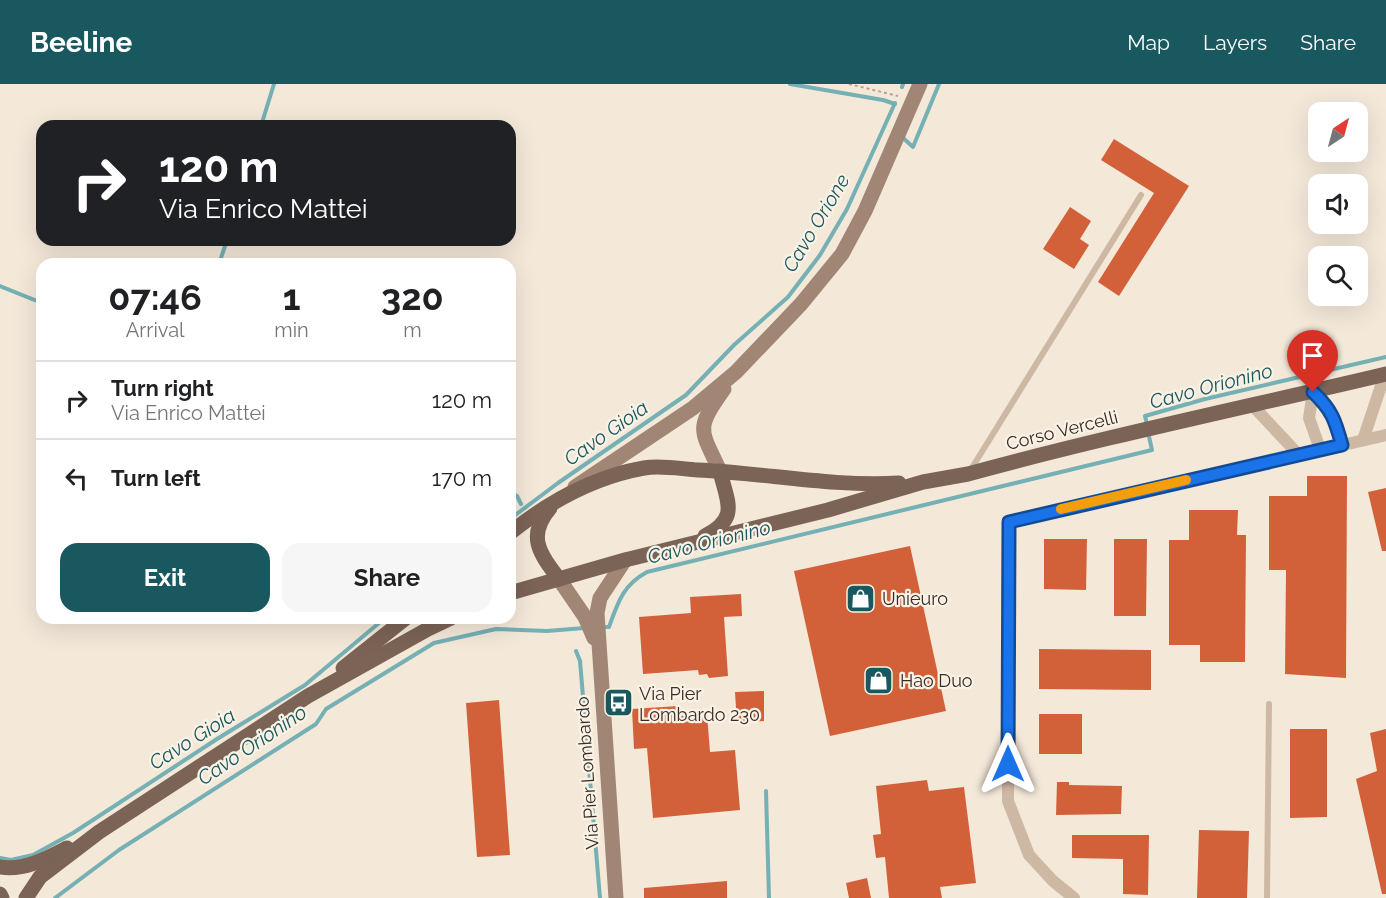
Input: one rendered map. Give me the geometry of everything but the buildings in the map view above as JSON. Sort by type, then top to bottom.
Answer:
[{"type":"main road","points":[[560,579],[545,560],[536,541],[539,523],[558,499],[693,408],[736,372],[801,304],[842,254],[865,212],[920,84]]},
{"type":"main road","points":[[689,545],[719,529],[726,519],[729,508],[720,471],[708,448],[703,426],[707,413],[736,372]]},
{"type":"main road","name":"Corso Vercelli","points":[[516,591],[625,560],[828,510],[923,482],[968,474],[1251,404],[1313,392],[1385,374]]},
{"type":"main road","name":"Corso Vercelli","points":[[516,529],[558,499],[603,477],[646,467],[720,471],[799,480],[885,484],[923,482]]},
{"type":"main road","name":"Via Pier Lombardo","points":[[616,898],[594,631],[600,598],[625,560]]},
{"type":"main road","name":"Via Pier Lombardo","points":[[560,579],[594,631]]},
{"type":"main road","points":[[308,696],[398,624]]},
{"type":"main road","points":[[26,898],[40,878],[99,832],[308,696],[438,624]]},
{"type":"main road","points":[[0,867],[39,862],[99,832]]},
{"type":"main road","points":[[0,894],[2,898]]},
{"type":"street","points":[[1364,440],[1385,374]]},
{"type":"street","points":[[1313,392],[1328,406],[1342,445]]},
{"type":"street","points":[[1313,392],[1309,418],[1320,449]]},
{"type":"street","points":[[1251,404],[1298,454]]},
{"type":"street","points":[[1074,898],[1053,881],[1029,855],[1008,801],[1009,522],[1386,435]]},
{"type":"lane","points":[[968,474],[1141,195]]},
{"type":"lane","points":[[1267,898],[1269,704]]},
{"type":"path","points":[[849,84],[892,93],[912,101]]},
{"type":"waterway","points":[[263,120],[274,84]]},
{"type":"waterway","points":[[790,84],[895,104]]},
{"type":"waterway","points":[[902,137],[913,147],[939,84]]},
{"type":"waterway","name":"Cavo Orione","points":[[516,514],[686,395],[734,345],[788,297],[820,255],[847,209],[895,103]]},
{"type":"waterway","points":[[221,258],[225,246]]},
{"type":"waterway","points":[[0,286],[36,301]]},
{"type":"waterway","name":"Cavo Orionino","points":[[1147,424],[1145,416],[1205,399],[1386,357]]},
{"type":"waterway","name":"Cavo Orionino","points":[[601,627],[609,627],[627,589],[647,572],[1152,450],[1148,432]]},
{"type":"waterway","points":[[516,495],[521,504]]},
{"type":"waterway","name":"Cavo Gioia","points":[[0,858],[11,860],[33,855],[73,833],[217,739],[305,685],[378,624]]},
{"type":"waterway","name":"Cavo Orionino","points":[[55,898],[119,850],[316,724],[326,709],[434,643],[496,629],[547,631],[584,628]]},
{"type":"waterway","points":[[576,651],[580,661],[600,898]]},
{"type":"waterway","name":"Cavo Orione","points":[[766,791],[769,898]]},
{"type":"slow traffic","points":[[1061,509],[1186,480]]},
{"type":"place","name":"Unieuro","points":[[861,598]]},
{"type":"place","name":"Hao Duo","points":[[879,680]]},
{"type":"place","name":"Via Pier Lombardo 230","points":[[618,703]]},
{"type":"route","points":[[1008,764],[1009,522],[1342,445],[1328,406],[1313,392]]}]
